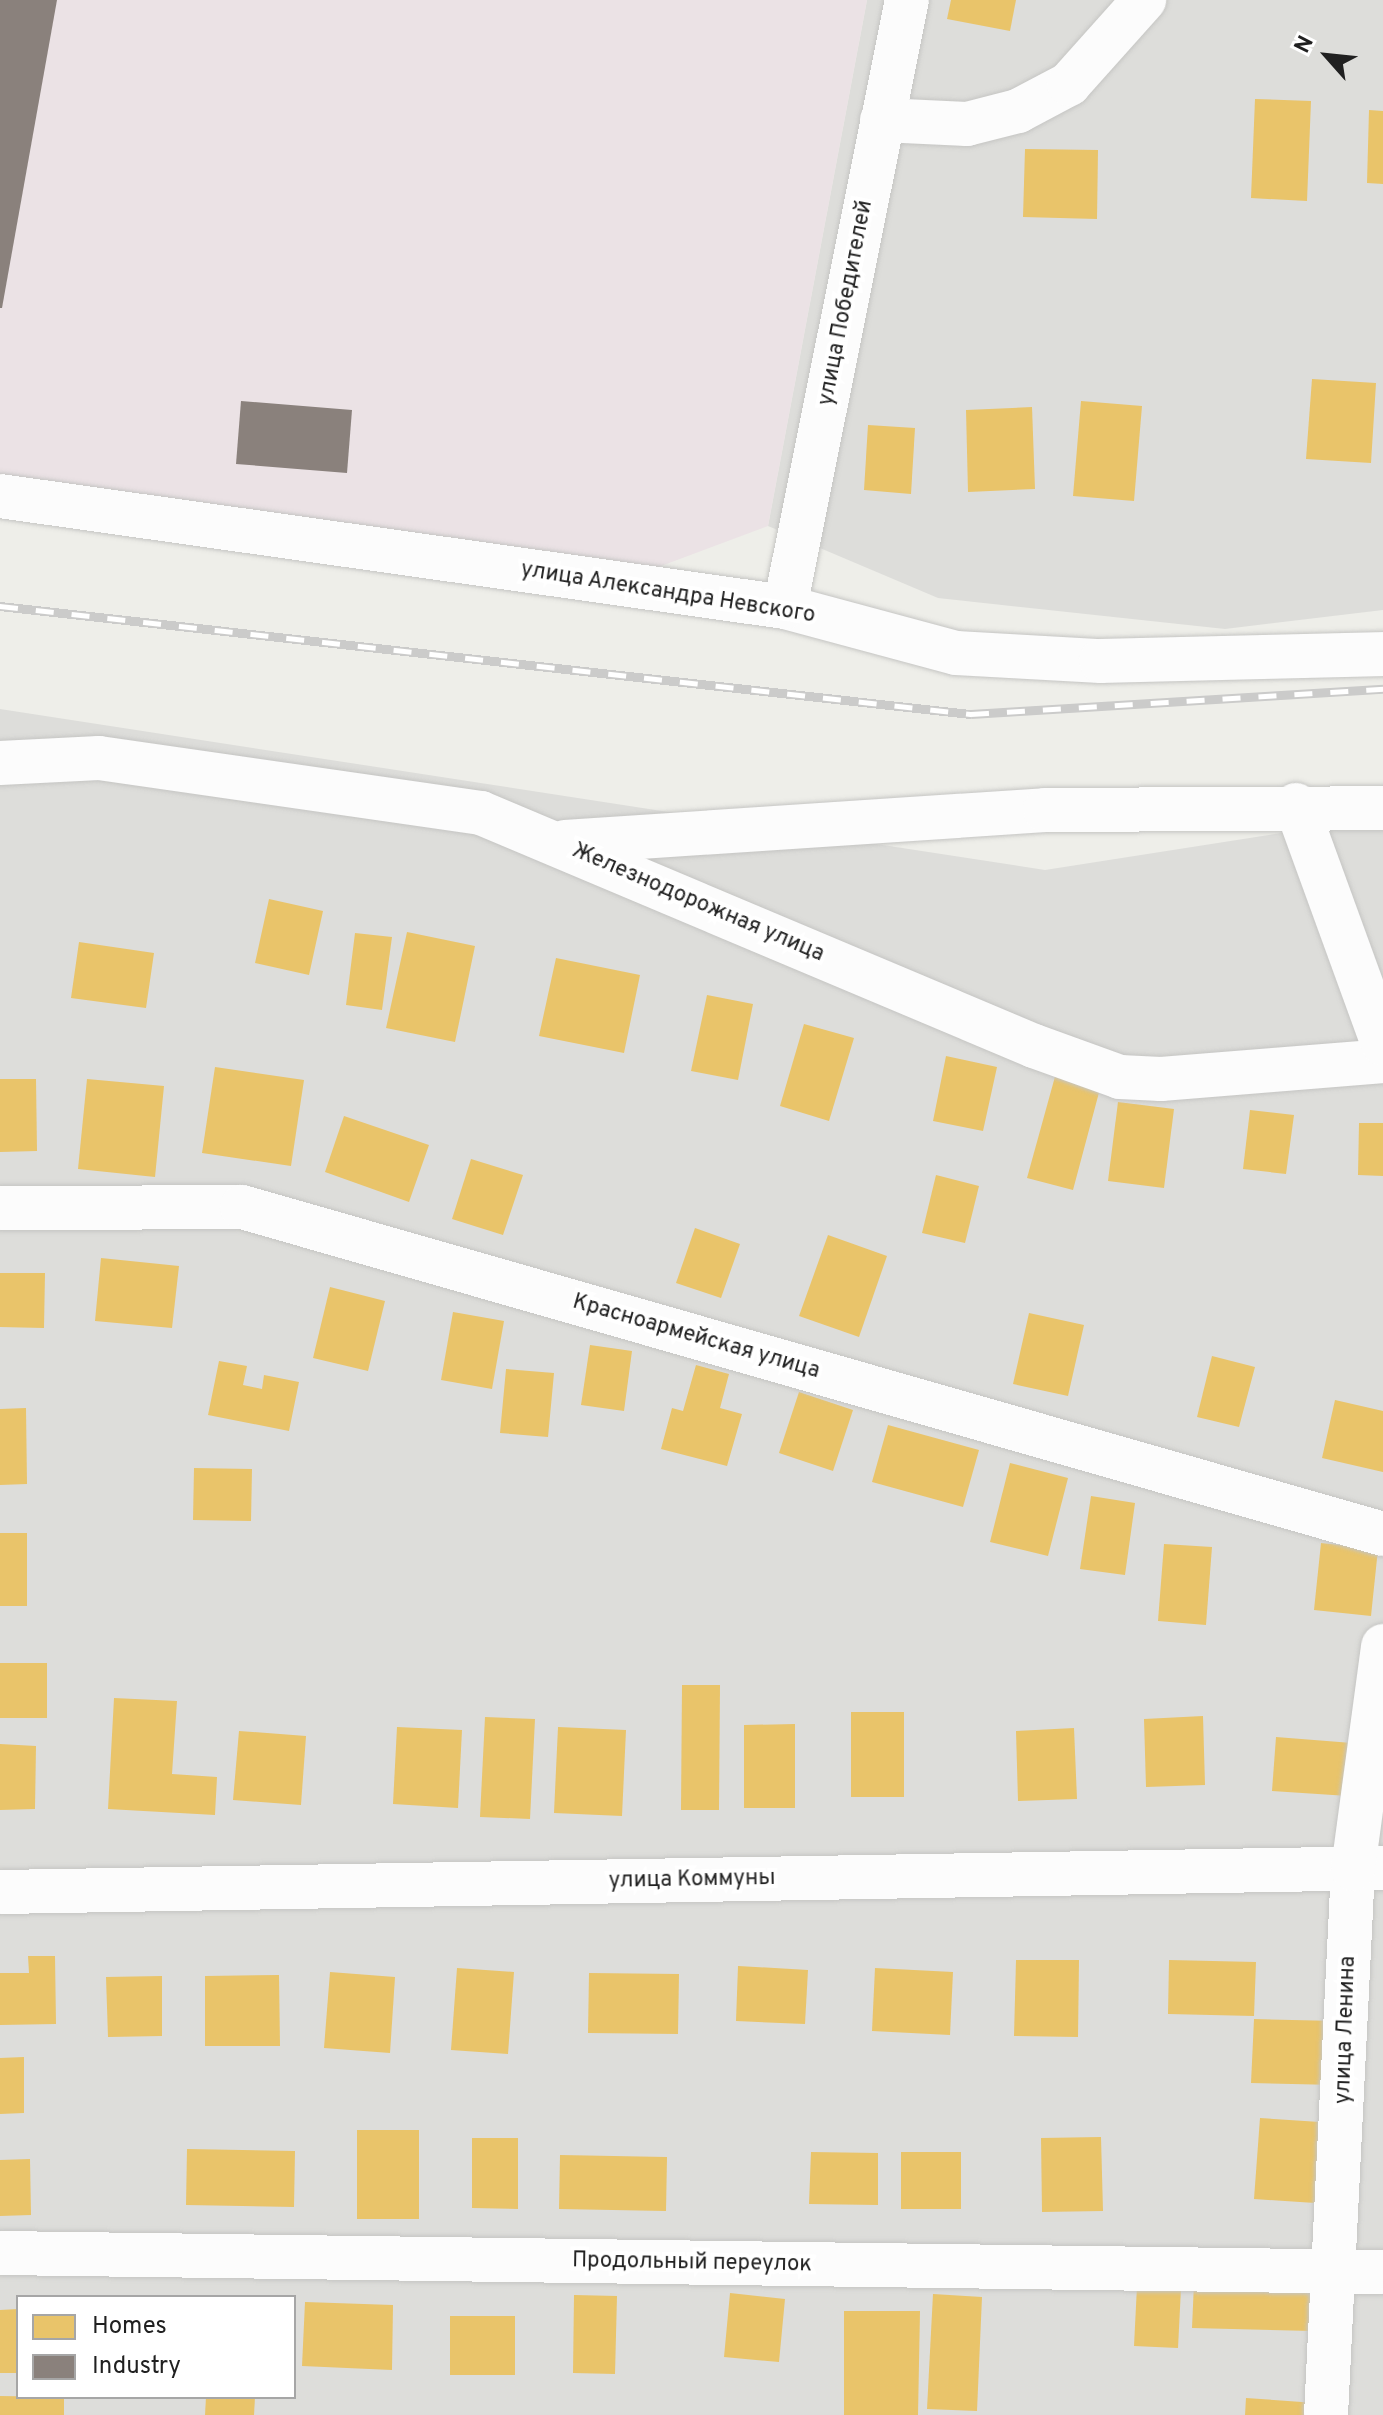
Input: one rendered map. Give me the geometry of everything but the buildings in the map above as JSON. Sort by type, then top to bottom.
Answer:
[{"type":"street","name":"улица Победителей","points":[[785,607],[907,0]]},
{"type":"street","points":[[882,120],[967,124],[1018,111],[1069,84],[1144,0]]},
{"type":"street","name":"улица Александра Невского","points":[[0,496],[785,607],[956,653],[1101,661],[1383,654]]},
{"type":"street","name":"Железнодорожная улица","points":[[0,763],[99,758],[481,813],[1034,1046],[1120,1077],[1161,1079],[1383,1061]]},
{"type":"street","points":[[555,843],[1045,810],[1296,805],[1383,808]]},
{"type":"street","points":[[1296,805],[1383,1044]]},
{"type":"street","name":"Красноармейская улица","points":[[0,1208],[242,1207],[1383,1534]]},
{"type":"street","name":"улица Ленина","points":[[1326,2415],[1383,1646]]},
{"type":"street","name":"улица Коммуны","points":[[0,1892],[1368,1868]]},
{"type":"street","name":"Продольный переулок","points":[[0,2253],[1383,2272]]},
{"type":"shaded area","points":[[0,0],[867,0],[768,526],[645,572],[0,476]]},
{"type":"shaded area","points":[[867,0],[1383,0],[1383,610],[1225,629],[938,598],[768,526]]},
{"type":"shaded area","points":[[0,709],[1045,870],[1383,817],[1383,2415],[0,2415]]},
{"type":"railway","points":[[0,606],[971,714],[1383,689]]}]
